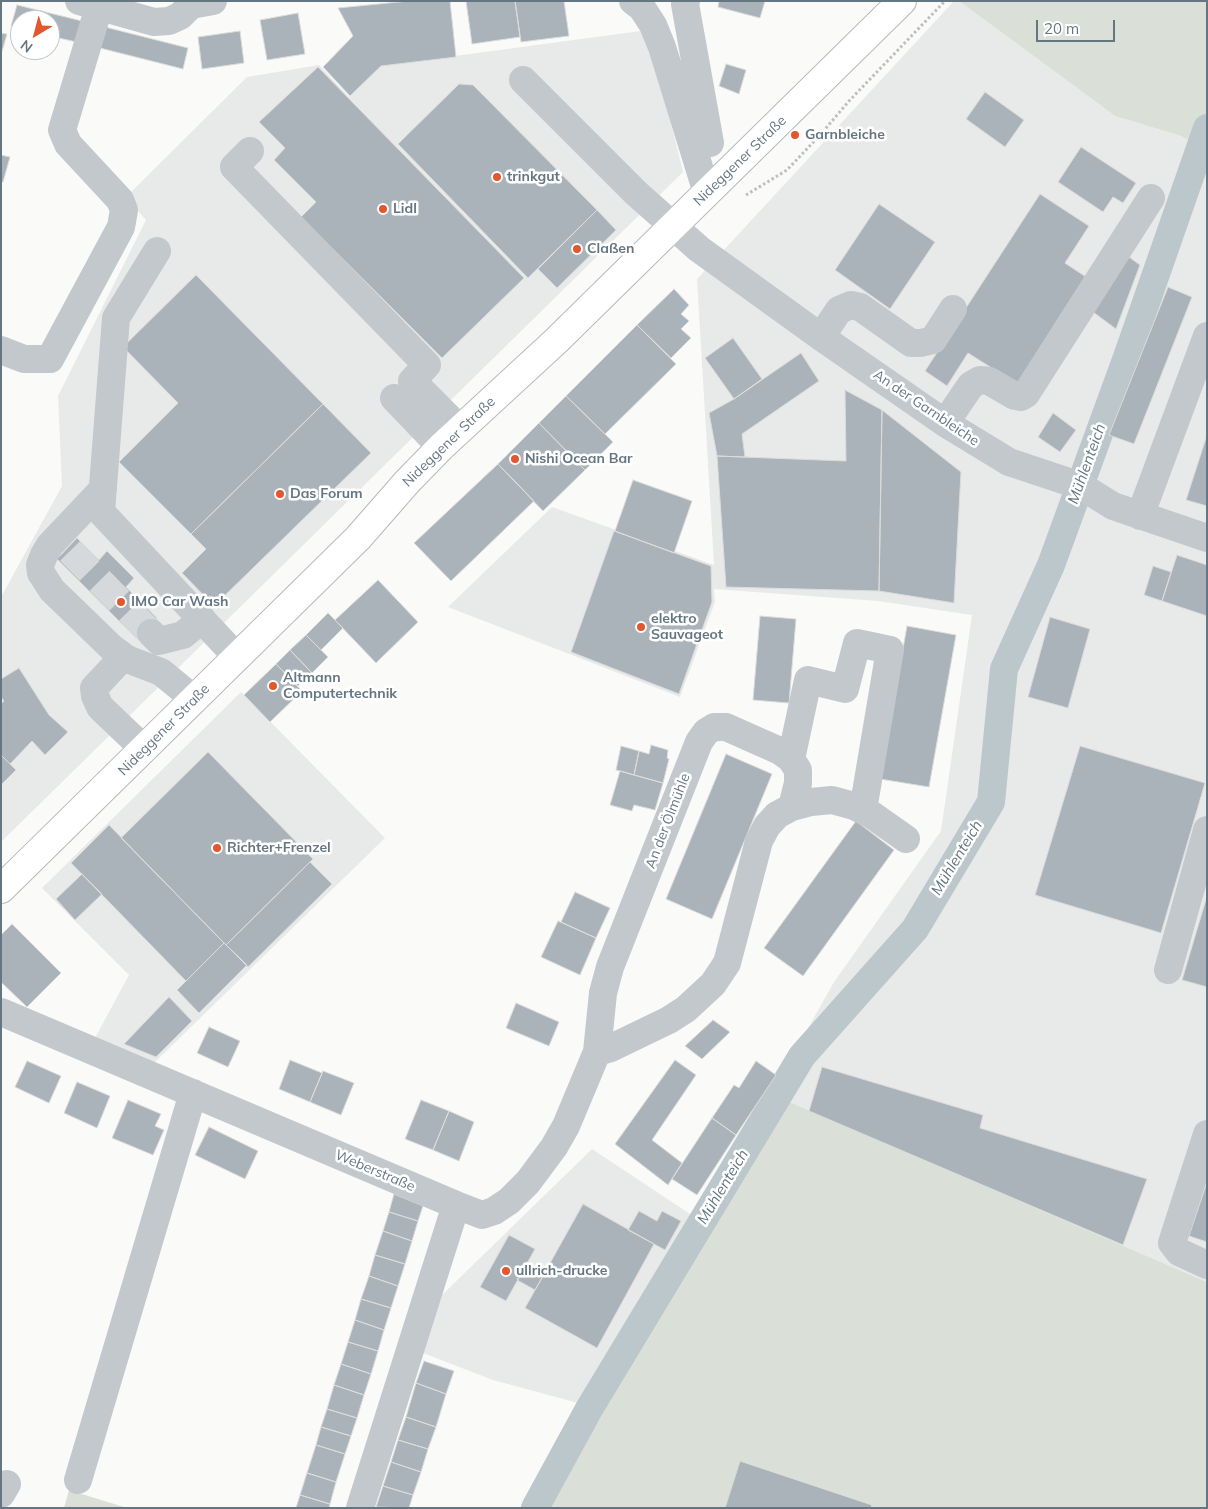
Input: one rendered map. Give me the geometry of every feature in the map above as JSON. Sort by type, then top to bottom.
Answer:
[{"type":"main road","name":"Nideggener Straße","points":[[1,890],[358,538],[407,482],[450,438],[556,341],[902,1]]},
{"type":"street","points":[[633,1],[642,8],[653,25],[662,47],[707,192]]},
{"type":"street","points":[[683,2],[710,143]]},
{"type":"street","points":[[1,350],[24,359],[50,359],[121,227],[124,210],[120,200],[68,144],[62,130],[89,4],[154,22],[169,21],[202,3]]},
{"type":"street","name":"An der Garnbleiche","points":[[523,80],[636,193],[699,249],[945,423],[1009,462],[1030,470],[1062,478],[1080,486],[1113,506],[1207,538]]},
{"type":"street","points":[[250,151],[234,167],[426,365],[403,390],[450,438]]},
{"type":"street","points":[[945,423],[971,385],[980,380],[989,381],[1015,396],[1022,397],[1026,394],[1151,198]]},
{"type":"street","points":[[157,251],[116,318],[101,512],[237,657]]},
{"type":"street","points":[[821,337],[839,310],[851,305],[860,307],[911,343],[921,343],[933,340],[953,310]]},
{"type":"street","points":[[1140,516],[1207,336]]},
{"type":"street","points":[[103,489],[63,545],[44,555],[40,565],[41,573],[52,590],[112,648],[123,657],[161,672],[194,700]]},
{"type":"street","points":[[151,633],[159,641],[183,635],[202,619]]},
{"type":"street","points":[[792,807],[798,783],[798,770],[791,759],[808,680],[845,688],[857,643],[890,650],[863,810]]},
{"type":"street","points":[[123,657],[94,688],[95,696],[100,707],[144,749]]},
{"type":"street","name":"An der Ölmühle","points":[[456,1205],[482,1214],[494,1211],[509,1201],[528,1182],[554,1147],[566,1126],[597,1052],[603,993],[610,967],[699,742],[706,732],[714,727],[726,727],[780,751],[791,759]]},
{"type":"street","points":[[597,1052],[611,1048],[669,1020],[686,1009],[713,984],[727,963],[759,840],[767,826],[777,815],[792,807],[811,802],[832,800],[863,810],[906,839]]},
{"type":"street","points":[[1168,970],[1207,830]]},
{"type":"street","name":"Weberstraße","points":[[1,1012],[456,1205]]},
{"type":"street","points":[[78,1480],[193,1093]]},
{"type":"street","points":[[1207,1134],[1172,1242],[1180,1252],[1207,1264]]},
{"type":"street","points":[[360,1508],[456,1205]]},
{"type":"path","points":[[740,201],[746,194],[787,170],[849,101],[945,1]]},
{"type":"shaded area","points":[[954,1],[959,1],[1115,116],[1181,136],[1207,150],[1207,1282],[771,1094],[834,982],[941,831],[972,615],[878,601],[714,589],[715,602],[680,697],[448,607],[552,507],[714,565],[697,279]]},
{"type":"shaded area","points":[[959,1],[1207,1],[1207,150],[1181,136],[1115,116]]},
{"type":"shaded area","points":[[648,30],[683,172],[1,842],[1,597],[62,486],[58,396],[146,220],[126,197],[247,77],[319,65],[349,97],[381,66]]},
{"type":"shaded area","points":[[241,692],[385,838],[154,1063],[95,1038],[129,975],[42,888]]},
{"type":"shaded area","points":[[771,1094],[1207,1282],[1207,1508],[527,1508],[578,1403],[693,1216]]},
{"type":"shaded area","points":[[592,1149],[693,1216],[578,1403],[493,1380],[423,1353],[442,1295]]},
{"type":"shaded area","points":[[69,1490],[127,1508],[64,1508]]},
{"type":"building","points":[[409,1],[450,1],[456,57],[381,66],[350,96],[323,67],[353,36],[338,8]]},
{"type":"building","points":[[466,1],[515,1],[520,37],[472,44]]},
{"type":"building","points":[[515,1],[564,1],[569,36],[521,42]]},
{"type":"building","points":[[719,1],[765,1],[760,18],[718,7]]},
{"type":"building","points":[[17,5],[37,10],[16,10]]},
{"type":"building","points":[[298,13],[305,54],[267,60],[260,20]]},
{"type":"building","points":[[60,16],[86,22],[81,43],[60,38]]},
{"type":"building","points":[[101,26],[188,48],[183,69],[96,47]]},
{"type":"building","points":[[240,31],[244,63],[202,69],[198,37]]},
{"type":"building","points":[[1,33],[7,34],[1,55]]},
{"type":"building","points":[[726,64],[746,70],[739,94],[719,86]]},
{"type":"building","name":"Lidl","points":[[318,67],[524,278],[442,358],[301,217],[316,202],[274,160],[285,148],[259,122]]},
{"type":"building","name":"trinkgut","points":[[459,84],[473,85],[597,210],[528,278],[398,144]]},
{"type":"building","points":[[985,92],[1024,120],[1005,147],[966,119]]},
{"type":"building","points":[[1081,147],[1136,183],[1123,203],[1113,197],[1103,212],[1058,182]]},
{"type":"building","points":[[1,155],[10,157],[3,182],[1,182]]},
{"type":"building","points":[[1040,194],[1089,226],[1065,263],[1086,277],[1017,384],[968,353],[947,386],[925,371]]},
{"type":"building","points":[[879,204],[935,242],[890,309],[835,270]]},
{"type":"building","name":"Claßen","points":[[597,210],[616,230],[557,288],[538,269]]},
{"type":"building","points":[[1125,254],[1140,265],[1116,329],[1089,309]]},
{"type":"building","points":[[196,275],[323,404],[191,534],[119,462],[178,403],[123,347]]},
{"type":"building","points":[[1168,287],[1192,297],[1134,444],[1109,435]]},
{"type":"building","points":[[674,289],[689,305],[681,314],[689,321],[681,329],[691,338],[671,358],[637,325]]},
{"type":"building","points":[[637,325],[676,364],[605,434],[566,396]]},
{"type":"building","points":[[733,338],[762,379],[734,399],[705,358]]},
{"type":"building","points":[[801,353],[819,381],[742,434],[745,457],[717,456],[709,413],[734,399]]},
{"type":"building","points":[[845,390],[882,410],[879,591],[726,587],[717,456],[846,461]]},
{"type":"building","points":[[566,396],[613,442],[585,470],[539,423]]},
{"type":"building","name":"Das Forum","points":[[323,404],[371,453],[214,606],[182,573],[206,549],[191,534]]},
{"type":"building","points":[[882,410],[961,472],[954,603],[879,591]]},
{"type":"building","points":[[1053,413],[1076,430],[1060,452],[1038,437]]},
{"type":"building","points":[[539,423],[585,470],[543,511],[498,464]]},
{"type":"building","points":[[1207,435],[1207,506],[1186,500]]},
{"type":"building","points":[[498,464],[534,501],[451,581],[414,543]]},
{"type":"building","points":[[633,480],[692,501],[674,553],[615,531]]},
{"type":"building","name":"elektro Sauvageot","points":[[614,531],[711,566],[712,602],[679,694],[571,652]]},
{"type":"building","name":"IMO Car Wash","points":[[77,538],[99,560],[107,551],[134,578],[126,587],[157,618],[136,638],[57,559]]},
{"type":"building","points":[[1177,555],[1207,565],[1207,616],[1162,601]]},
{"type":"building","points":[[1153,566],[1171,572],[1162,601],[1144,595]]},
{"type":"building","points":[[378,580],[418,622],[376,663],[335,620]]},
{"type":"building","points":[[328,613],[343,628],[321,650],[306,635]]},
{"type":"building","points":[[760,616],[796,619],[789,703],[753,700]]},
{"type":"building","points":[[1050,617],[1090,629],[1068,708],[1028,697]]},
{"type":"building","points":[[907,626],[956,635],[929,787],[880,779]]},
{"type":"building","points":[[306,635],[328,657],[312,673],[290,650]]},
{"type":"building","points":[[290,650],[312,673],[298,686],[276,664]]},
{"type":"building","points":[[276,664],[302,691],[270,722],[244,695]]},
{"type":"building","points":[[19,668],[49,715],[68,732],[45,755],[32,741],[10,764],[1,755],[1,704],[4,701],[1,697],[1,679]]},
{"type":"building","points":[[651,745],[668,750],[667,758],[669,759],[663,783],[634,775],[639,751],[649,754]]},
{"type":"building","points":[[621,746],[639,751],[634,775],[616,770]]},
{"type":"building","points":[[1080,746],[1205,783],[1161,933],[1035,895]]},
{"type":"building","name":"Richter+Frenzel","points":[[208,752],[313,859],[226,945],[121,838]]},
{"type":"building","points":[[726,754],[772,774],[712,919],[666,899]]},
{"type":"building","points":[[1,755],[16,770],[1,785]]},
{"type":"building","points":[[620,771],[663,783],[655,810],[634,805],[632,811],[610,805]]},
{"type":"building","points":[[856,821],[894,850],[803,976],[764,948]]},
{"type":"building","points":[[109,825],[224,943],[186,981],[71,863]]},
{"type":"building","points":[[310,862],[332,884],[248,967],[226,945]]},
{"type":"building","points":[[82,874],[102,894],[75,920],[56,899]]},
{"type":"building","points":[[575,892],[610,908],[596,938],[561,922]]},
{"type":"building","points":[[1207,896],[1207,987],[1182,980]]},
{"type":"building","points":[[558,921],[596,938],[580,975],[541,957]]},
{"type":"building","points":[[12,924],[61,973],[27,1007],[1,982],[1,935]]},
{"type":"building","points":[[224,943],[247,965],[199,1013],[177,990]]},
{"type":"building","points":[[169,997],[192,1021],[156,1057],[124,1044]]},
{"type":"building","points":[[516,1003],[559,1022],[549,1046],[506,1028]]},
{"type":"building","points":[[713,1020],[730,1032],[702,1059],[685,1046]]},
{"type":"building","points":[[209,1027],[240,1041],[228,1067],[197,1053]]},
{"type":"building","points":[[290,1060],[322,1073],[310,1102],[279,1089]]},
{"type":"building","points":[[675,1060],[696,1075],[652,1140],[682,1163],[668,1185],[615,1144]]},
{"type":"building","points":[[27,1061],[61,1076],[49,1103],[15,1087]]},
{"type":"building","points":[[756,1061],[776,1075],[736,1135],[712,1118],[734,1085],[739,1088]]},
{"type":"building","points":[[822,1067],[983,1115],[980,1128],[1147,1179],[1123,1245],[809,1111]]},
{"type":"building","points":[[323,1071],[354,1083],[341,1115],[310,1102]]},
{"type":"building","points":[[77,1082],[110,1096],[97,1128],[64,1113]]},
{"type":"building","points":[[128,1100],[161,1114],[155,1126],[164,1130],[153,1155],[112,1138]]},
{"type":"building","points":[[421,1100],[449,1111],[433,1150],[405,1139]]},
{"type":"building","points":[[449,1111],[474,1122],[459,1161],[433,1150]]},
{"type":"building","points":[[712,1118],[736,1135],[697,1195],[672,1179]]},
{"type":"building","points":[[209,1127],[258,1151],[245,1179],[195,1155]]},
{"type":"building","points":[[1207,1182],[1207,1242],[1189,1236]]},
{"type":"building","points":[[394,1194],[423,1206],[418,1221],[389,1212]]},
{"type":"building","points":[[583,1204],[654,1244],[597,1348],[525,1308]]},
{"type":"building","points":[[639,1211],[657,1221],[662,1211],[681,1221],[665,1250],[628,1230]]},
{"type":"building","points":[[389,1212],[418,1221],[412,1241],[383,1231]]},
{"type":"building","points":[[383,1231],[412,1241],[405,1264],[375,1255]]},
{"type":"building","name":"ullrich-drucke","points":[[509,1235],[535,1249],[506,1301],[480,1287]]},
{"type":"building","points":[[375,1255],[405,1264],[398,1286],[369,1276]]},
{"type":"building","points":[[527,1262],[545,1273],[535,1290],[517,1280]]},
{"type":"building","points":[[369,1276],[398,1286],[391,1308],[361,1299]]},
{"type":"building","points":[[361,1299],[391,1308],[384,1330],[355,1320]]},
{"type":"building","points":[[355,1320],[384,1330],[378,1351],[348,1342]]},
{"type":"building","points":[[348,1342],[378,1351],[371,1374],[341,1364]]},
{"type":"building","points":[[424,1361],[454,1371],[446,1394],[416,1383]]},
{"type":"building","points":[[341,1364],[371,1374],[364,1395],[334,1385]]},
{"type":"building","points":[[416,1383],[446,1394],[436,1427],[406,1417]]},
{"type":"building","points":[[334,1385],[364,1395],[357,1418],[327,1409]]},
{"type":"building","points":[[327,1409],[357,1418],[351,1436],[321,1427]]},
{"type":"building","points":[[406,1417],[436,1427],[428,1449],[398,1440]]},
{"type":"building","points":[[321,1427],[351,1436],[345,1454],[316,1445]]},
{"type":"building","points":[[398,1440],[428,1449],[421,1472],[391,1462]]},
{"type":"building","points":[[316,1445],[345,1454],[336,1482],[307,1473]]},
{"type":"building","points":[[740,1461],[872,1505],[871,1508],[725,1508]]},
{"type":"building","points":[[391,1462],[421,1472],[413,1495],[383,1486]]},
{"type":"building","points":[[307,1473],[336,1482],[330,1504],[300,1495]]},
{"type":"building","points":[[383,1486],[413,1495],[409,1508],[376,1507]]},
{"type":"building","points":[[300,1495],[330,1504],[329,1508],[296,1508]]},
{"type":"waterway","name":"Mühlenteich","points":[[535,1508],[589,1409],[802,1056],[915,929],[991,802],[1004,669],[1051,565],[1127,357],[1207,128]]},
{"type":"tunnel","points":[[70,551],[151,633]]},
{"type":"place","name":"Garnbleiche","points":[[795,135]]},
{"type":"place","name":"trinkgut","points":[[497,177]]},
{"type":"place","name":"Lidl","points":[[383,209]]},
{"type":"place","name":"Claßen","points":[[577,249]]},
{"type":"place","name":"Nishi Ocean Bar","points":[[515,459]]},
{"type":"place","name":"Das Forum","points":[[280,494]]},
{"type":"place","name":"IMO Car Wash","points":[[121,602]]},
{"type":"place","name":"elektro Sauvageot","points":[[641,627]]},
{"type":"place","name":"Altmann Computertechnik","points":[[273,686]]},
{"type":"place","name":"Richter+Frenzel","points":[[217,848]]},
{"type":"place","name":"ullrich-drucke","points":[[506,1271]]}]
